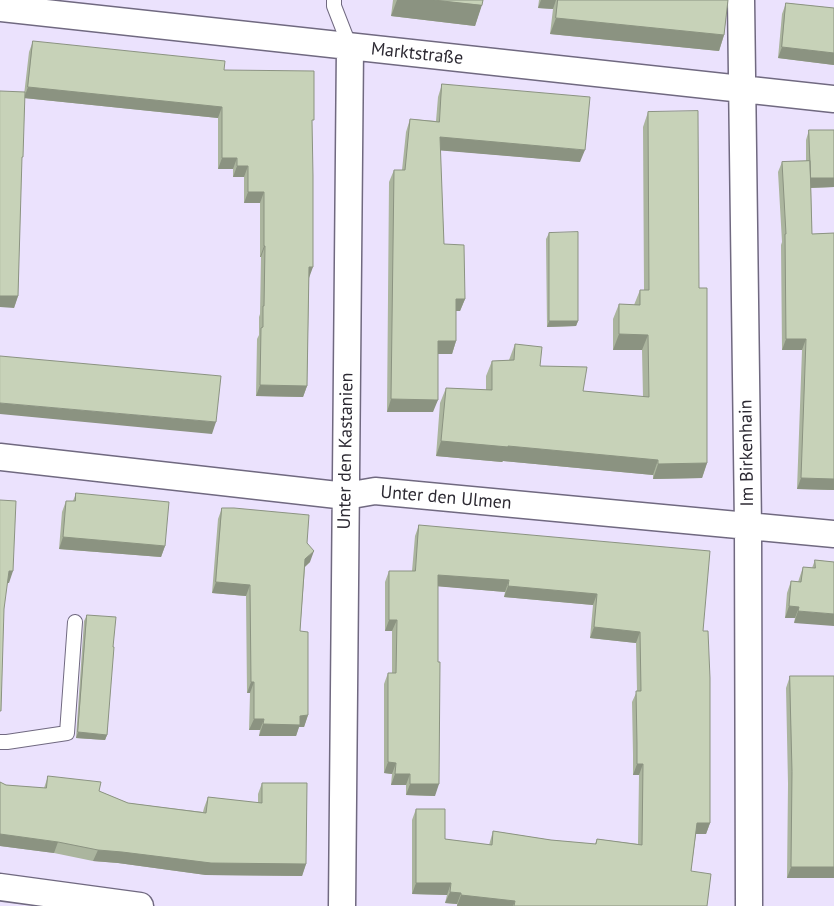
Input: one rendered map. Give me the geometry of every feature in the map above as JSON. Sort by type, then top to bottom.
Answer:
[{"type":"street","name":"Im Birkenhain","points":[[741,0],[748,526],[749,906]]},
{"type":"street","name":"Marktstraße","points":[[0,8],[834,99]]},
{"type":"street","name":"Unter den Kastanien","points":[[342,906],[350,47]]},
{"type":"street","name":"Unter den Ulmen","points":[[0,458],[346,496],[375,491],[834,534]]},
{"type":"street","points":[[0,886],[140,906]]},
{"type":"lane","name":"Unter den Kastanien","points":[[334,0],[334,6],[350,47]]},
{"type":"lane","points":[[0,742],[67,733],[75,622]]},
{"type":"building","points":[[434,0],[483,0],[482,5]]},
{"type":"building","points":[[558,0],[728,0],[724,35],[556,18]]},
{"type":"building","points":[[786,3],[834,8],[834,53],[782,47]]},
{"type":"building","points":[[33,41],[225,61],[224,70],[314,71],[314,120],[312,120],[313,267],[309,267],[307,386],[260,385],[261,328],[263,327],[264,306],[264,192],[248,192],[248,166],[237,166],[237,158],[222,158],[222,107],[28,87]]},
{"type":"building","points":[[442,84],[590,97],[585,150],[440,137],[444,244],[464,245],[465,299],[456,299],[456,341],[438,341],[438,400],[391,399],[394,170],[405,170],[410,119],[439,122]]},
{"type":"building","points":[[0,91],[25,92],[18,296],[0,296]]},
{"type":"building","points":[[698,111],[699,288],[707,288],[707,463],[658,464],[658,460],[441,441],[446,388],[492,390],[492,361],[514,360],[515,344],[542,347],[540,366],[587,367],[583,391],[649,397],[648,335],[619,334],[619,304],[640,305],[640,290],[649,290],[648,112]]},
{"type":"building","points":[[809,130],[834,130],[834,178],[811,178]]},
{"type":"building","points":[[810,161],[812,234],[834,233],[834,479],[801,478],[806,339],[786,339],[786,234],[782,162]]},
{"type":"building","points":[[578,232],[578,321],[549,321],[549,233]]},
{"type":"building","points":[[0,356],[221,376],[216,422],[0,403]]},
{"type":"building","points":[[76,493],[169,502],[165,546],[63,537],[66,501],[75,501]]},
{"type":"building","points":[[0,500],[16,501],[13,571],[9,571],[4,609],[1,711],[0,711]]},
{"type":"building","points":[[222,508],[309,515],[307,543],[314,551],[305,559],[300,631],[308,632],[308,715],[300,716],[300,725],[263,724],[264,719],[254,719],[254,682],[251,682],[250,585],[216,582]]},
{"type":"building","points":[[419,525],[710,551],[703,631],[708,631],[710,678],[710,823],[697,823],[691,871],[711,874],[707,906],[514,906],[515,901],[450,892],[451,883],[416,883],[416,809],[445,809],[445,839],[492,845],[493,831],[551,840],[596,844],[597,839],[642,845],[643,764],[637,764],[636,691],[641,691],[640,632],[594,627],[597,594],[508,586],[509,580],[438,575],[438,662],[440,662],[439,784],[410,784],[410,774],[395,774],[396,763],[388,762],[388,673],[396,673],[397,620],[389,620],[389,571],[415,571]]},
{"type":"building","points":[[815,560],[834,562],[834,614],[798,611],[799,607],[789,606],[791,581],[801,582],[803,567],[815,568]]},
{"type":"building","points":[[87,615],[116,617],[107,735],[78,732]]},
{"type":"building","points":[[790,676],[834,676],[834,867],[791,867]]},
{"type":"building","points":[[48,776],[101,782],[99,791],[128,803],[206,813],[208,797],[262,803],[262,783],[307,783],[306,864],[211,863],[98,850],[0,834],[0,782],[6,785],[46,788]]}]
